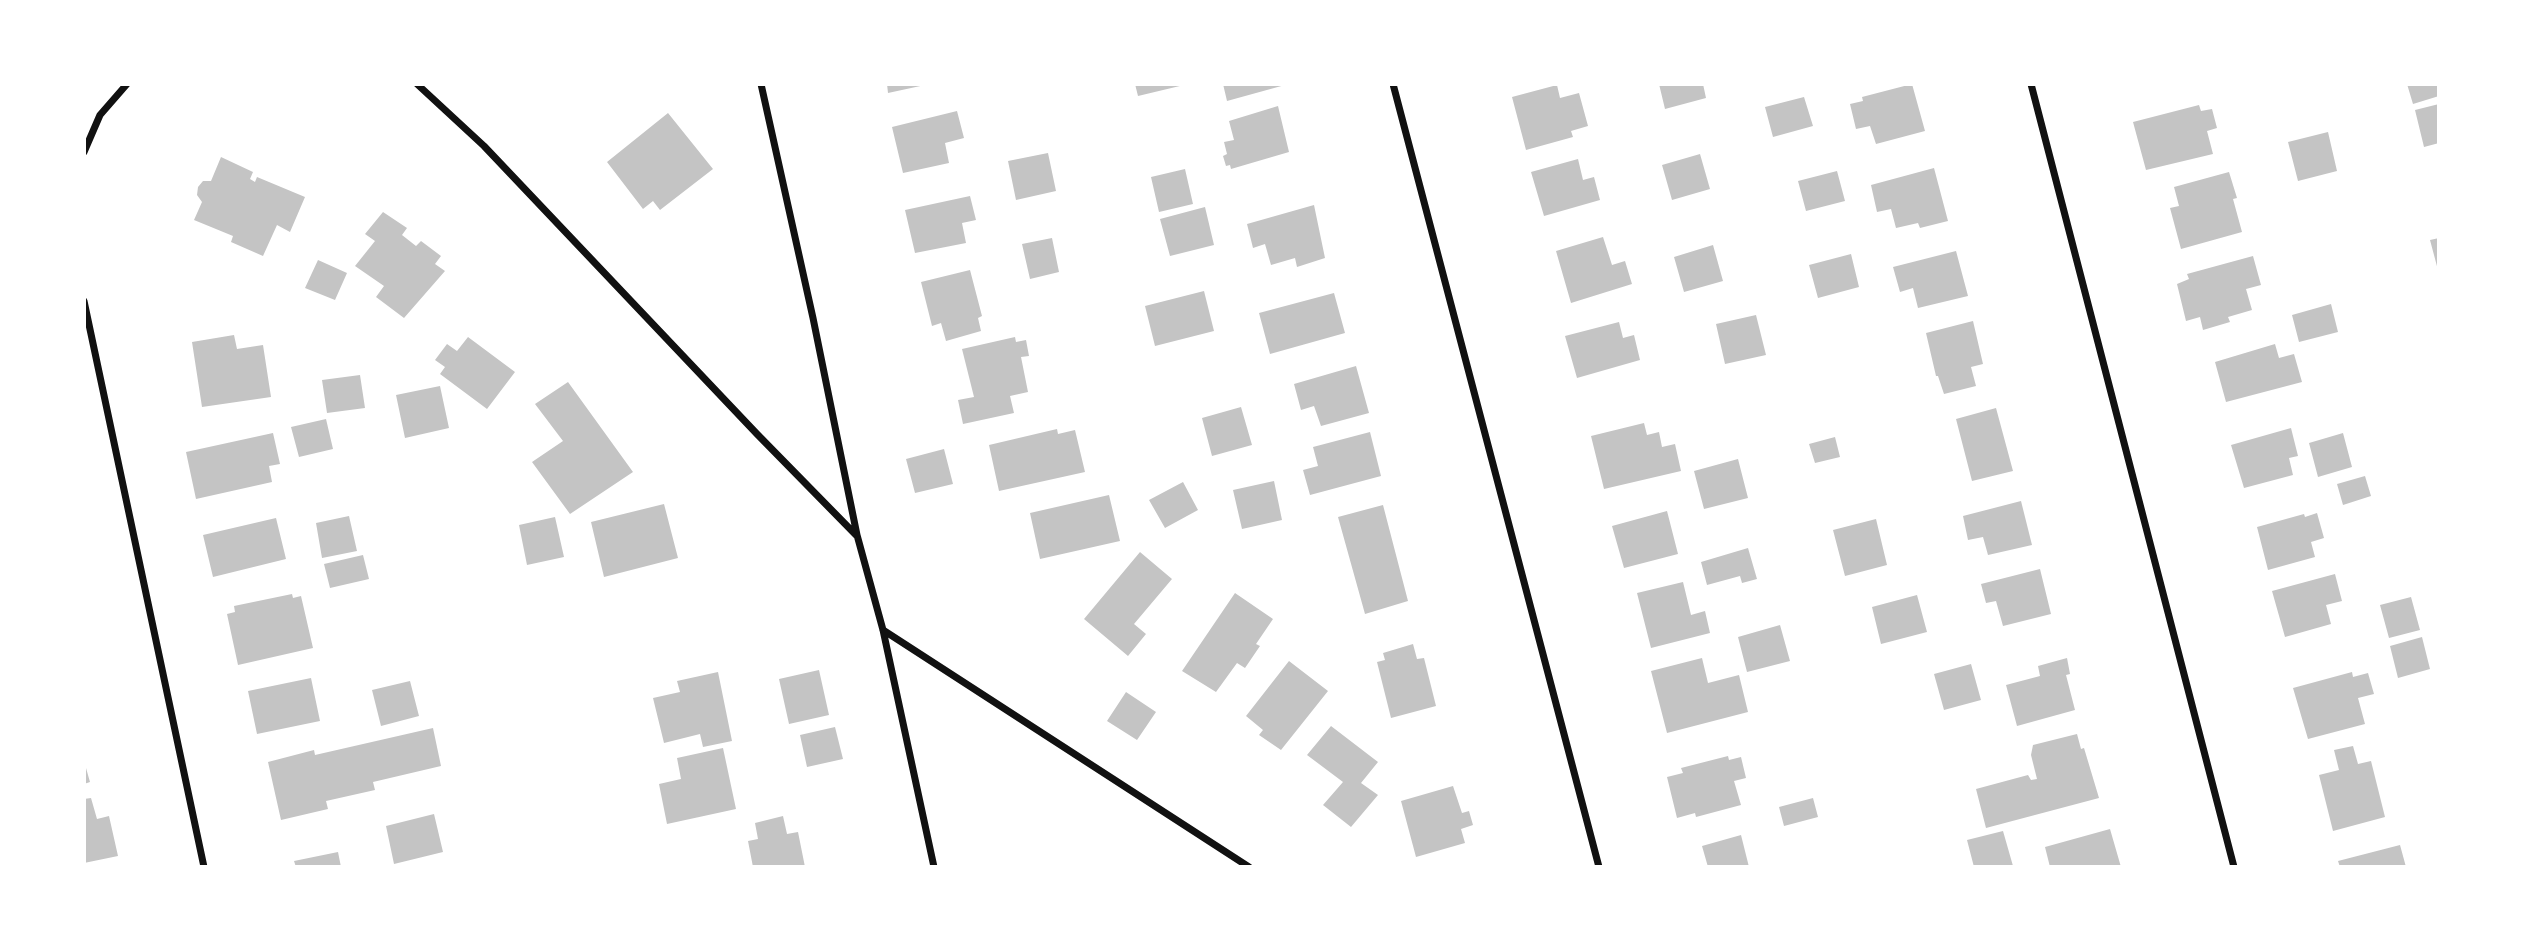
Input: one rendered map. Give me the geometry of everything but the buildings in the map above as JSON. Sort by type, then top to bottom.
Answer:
[{"type":"street","points":[[84,152],[100,115],[127,84]]},
{"type":"street","points":[[417,84],[484,146],[856,535]]},
{"type":"street","points":[[761,84],[808,293],[856,535],[883,630],[934,867]]},
{"type":"street","points":[[1393,84],[1599,867]]},
{"type":"street","points":[[2031,84],[2234,867]]},
{"type":"street","points":[[84,301],[204,867]]},
{"type":"street","points":[[883,630],[1250,867]]}]
